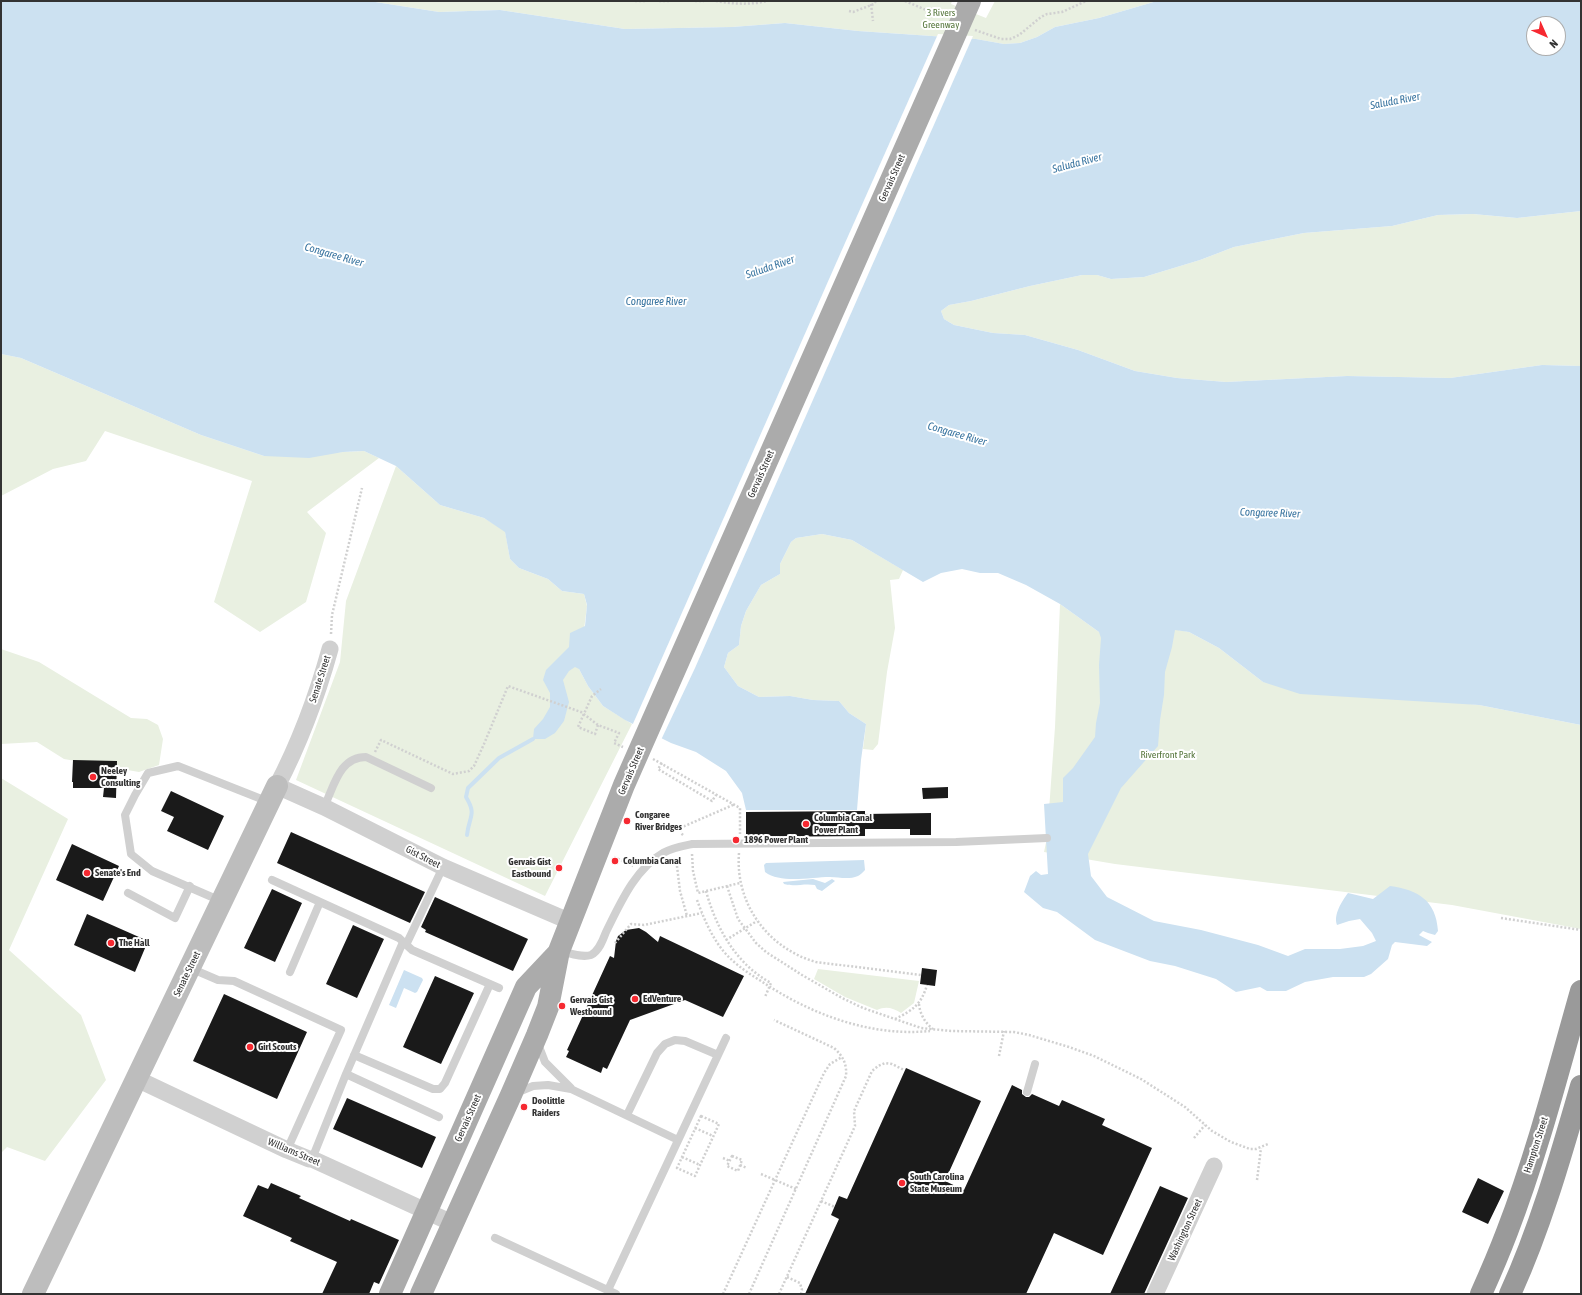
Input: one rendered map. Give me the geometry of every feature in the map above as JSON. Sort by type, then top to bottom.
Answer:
[{"type":"highway","name":"Hampton Street","points":[[1481,1294],[1507,1233],[1529,1169],[1581,992]]},
{"type":"highway","points":[[1510,1294],[1519,1274],[1555,1175],[1581,1086]]},
{"type":"main road","name":"Gervais Street","points":[[421,1294],[537,1035],[548,1007],[559,951],[624,785],[970,1]]},
{"type":"main road","name":"Gervais Street","points":[[390,1294],[526,987],[559,951]]},
{"type":"street","name":"Senate Street","points":[[33,1294],[297,745],[322,678],[330,649]]},
{"type":"street","name":"Gist Street","points":[[273,794],[324,807],[443,867],[571,922]]},
{"type":"street","name":"Williams Street","points":[[137,1079],[287,1150],[308,1159],[312,1159],[452,1223]]},
{"type":"street","name":"Washington Street","points":[[1155,1294],[1214,1166]]},
{"type":"lane","points":[[324,807],[342,768],[349,761],[357,757],[366,757],[431,788]]},
{"type":"lane","points":[[222,901],[152,871],[131,854],[125,815],[148,773],[178,766],[273,794]]},
{"type":"lane","points":[[559,951],[584,956],[591,955],[596,951],[617,911],[647,864],[663,852],[692,844],[956,842],[1047,838]]},
{"type":"lane","points":[[312,1159],[354,1055],[404,943],[443,867]]},
{"type":"lane","points":[[272,880],[399,938],[412,950],[499,988]]},
{"type":"lane","points":[[128,893],[174,918],[190,886]]},
{"type":"lane","points":[[290,972],[320,902]]},
{"type":"lane","points":[[190,968],[218,980],[234,981],[341,1030],[287,1150]]},
{"type":"lane","points":[[354,1055],[433,1089],[440,1089],[445,1083],[490,984]]},
{"type":"lane","points":[[537,1035],[540,1051],[545,1062],[571,1089]]},
{"type":"lane","points":[[608,1290],[726,1038]]},
{"type":"lane","points":[[627,1116],[657,1053],[666,1044],[675,1040],[685,1041],[718,1055]]},
{"type":"lane","points":[[1027,1092],[1035,1064]]},
{"type":"lane","points":[[346,1074],[439,1117]]},
{"type":"lane","points":[[511,1095],[533,1086],[548,1085],[571,1089],[678,1140]]},
{"type":"lane","points":[[495,1238],[616,1294]]},
{"type":"path","points":[[635,1],[647,1]]},
{"type":"path","points":[[659,1],[669,1]]},
{"type":"path","points":[[695,1],[704,1]]},
{"type":"path","points":[[716,1],[733,4],[768,1]]},
{"type":"path","points":[[849,11],[853,12],[876,1]]},
{"type":"path","points":[[905,1],[952,21]]},
{"type":"path","points":[[971,29],[1001,39],[1010,39],[1019,36],[1041,17],[1047,14],[1062,12],[1086,1]]},
{"type":"path","points":[[871,4],[873,21]]},
{"type":"path","points":[[330,649],[332,615],[362,488]]},
{"type":"path","points":[[375,753],[381,740],[453,774],[466,772],[472,769],[508,686],[513,688]]},
{"type":"path","points":[[598,725],[595,734],[578,727],[592,696],[601,689]]},
{"type":"path","points":[[662,763],[658,769],[712,801],[716,795]]},
{"type":"path","points":[[684,826],[734,805]]},
{"type":"path","points":[[692,844],[693,871],[698,893],[740,883]]},
{"type":"path","points":[[743,844],[738,866],[740,883],[746,901],[757,921],[773,939],[805,959],[827,964],[921,975]]},
{"type":"path","points":[[614,857],[642,871]]},
{"type":"path","points":[[678,872],[680,891],[687,916]]},
{"type":"path","points":[[727,886],[734,910],[744,929],[766,952],[802,975],[863,1008],[913,1026],[934,1030]]},
{"type":"path","points":[[706,891],[715,919],[726,940],[742,960],[771,983],[765,997]]},
{"type":"path","points":[[697,900],[715,940],[735,963],[769,987],[812,1010],[851,1023],[878,1029],[906,1032],[934,1030],[1004,1031],[1029,1035],[1094,1056],[1141,1079],[1185,1107],[1205,1125],[1235,1144],[1250,1149],[1261,1148],[1268,1144]]},
{"type":"path","points":[[616,943],[631,924],[644,925],[702,913]]},
{"type":"path","points":[[1501,918],[1581,930]]},
{"type":"path","points":[[726,940],[757,921]]},
{"type":"path","points":[[895,1019],[919,1004],[927,985]]},
{"type":"path","points":[[919,1004],[926,1024],[934,1030]]},
{"type":"path","points":[[749,1294],[844,1084],[846,1072],[845,1064],[838,1051],[831,1046],[774,1020]]},
{"type":"path","points":[[999,1056],[1004,1031]]},
{"type":"path","points":[[723,1294],[825,1070],[830,1064],[842,1057]]},
{"type":"path","points":[[779,1294],[855,1126],[854,1111],[872,1071],[885,1063],[892,1064],[904,1070]]},
{"type":"path","points":[[701,1116],[719,1124],[713,1136],[695,1176],[677,1168],[701,1116]]},
{"type":"path","points":[[1194,1138],[1205,1125]]},
{"type":"path","points":[[696,1128],[713,1136]]},
{"type":"path","points":[[1257,1180],[1261,1148]]},
{"type":"path","points":[[732,1156],[742,1160],[740,1165],[738,1171],[727,1166],[732,1156]]},
{"type":"path","points":[[682,1157],[700,1165]]},
{"type":"path","points":[[724,1158],[730,1161]]},
{"type":"path","points":[[740,1165],[747,1168]]},
{"type":"path","points":[[761,1174],[796,1189]]},
{"type":"path","points":[[821,1201],[835,1207]]},
{"type":"path","points":[[787,1277],[800,1283],[802,1290],[801,1294]]},
{"type":"green space","name":"3 Rivers Greenway","points":[[369,1],[952,1],[951,4],[986,18],[995,1],[1157,1],[1099,18],[1055,27],[1037,37],[1020,43],[1004,44],[976,39],[858,31],[785,23],[732,27],[625,29],[500,10],[439,12]]},
{"type":"green space","points":[[1581,211],[1581,366],[1542,365],[1450,378],[1347,376],[1226,382],[1177,378],[1135,371],[1078,350],[1025,335],[993,333],[954,325],[944,319],[941,311],[949,305],[1082,275],[1097,275],[1111,279],[1144,277],[1200,260],[1234,247],[1304,233],[1392,226],[1438,215],[1473,214],[1517,218]]},
{"type":"green space","points":[[1,354],[21,358],[201,435],[264,456],[364,451],[379,458],[307,512],[326,533],[306,602],[260,632],[214,602],[252,481],[105,431],[86,461],[53,469],[1,496]]},
{"type":"green space","points":[[396,466],[440,505],[484,518],[505,531],[510,559],[519,568],[548,579],[562,591],[584,594],[587,606],[579,669],[588,686],[603,706],[632,724],[545,896],[296,780],[340,662],[346,601]]},
{"type":"green space","points":[[822,534],[852,540],[903,570],[899,579],[890,580],[895,628],[887,672],[878,744],[873,750],[863,749],[866,724],[849,713],[839,701],[813,700],[790,696],[759,697],[738,686],[724,667],[728,653],[739,645],[741,626],[746,611],[761,585],[780,574],[780,564],[791,542],[796,538]]},
{"type":"green space","name":"Riverfront Park","points":[[1060,604],[1099,632],[1146,624],[1189,632],[1219,648],[1263,682],[1479,705],[1581,725],[1581,929],[1452,905],[1115,864],[1044,852],[1047,838],[1055,727]]},
{"type":"green space","points":[[1,649],[39,662],[131,718],[147,719],[158,725],[163,739],[159,765],[139,772],[64,759],[37,742],[1,744]]},
{"type":"green space","points":[[1,778],[68,819],[9,950],[81,1015],[106,1080],[45,1161],[7,1147],[1,1153]]},
{"type":"green space","points":[[818,969],[919,981],[914,1003],[901,1013],[889,1008],[877,1010],[845,997],[814,979]]},
{"type":"water","name":"Congaree River","points":[[1,1],[369,1],[439,12],[500,10],[625,29],[732,27],[785,23],[858,31],[976,39],[1004,44],[1020,43],[1037,37],[1055,27],[1099,18],[1157,1],[1581,1],[1581,211],[1517,218],[1473,214],[1438,215],[1392,226],[1304,233],[1234,247],[1200,260],[1144,277],[1111,279],[1097,275],[1082,275],[949,305],[941,311],[944,319],[954,325],[993,333],[1025,335],[1078,350],[1135,371],[1177,378],[1226,382],[1347,376],[1450,378],[1542,365],[1581,366],[1581,725],[1479,705],[1300,694],[1263,682],[1219,648],[1189,632],[1175,630],[1165,672],[1158,746],[1121,788],[1088,854],[1091,876],[1107,897],[1154,921],[1201,930],[1258,945],[1288,956],[1305,949],[1340,949],[1363,946],[1376,941],[1372,933],[1360,919],[1337,925],[1337,913],[1348,893],[1373,899],[1390,886],[1409,890],[1424,898],[1434,911],[1437,920],[1438,931],[1435,935],[1423,931],[1419,935],[1432,942],[1427,946],[1395,942],[1392,945],[1388,959],[1371,974],[1364,977],[1333,977],[1305,982],[1286,991],[1267,991],[1260,987],[1236,992],[1216,979],[1175,966],[1150,961],[1095,940],[1057,912],[1043,908],[1024,892],[1030,876],[1036,871],[1041,875],[1048,874],[1044,804],[1063,802],[1063,778],[1073,768],[1095,737],[1100,703],[1099,665],[1101,638],[1099,632],[1060,604],[1026,585],[998,573],[980,573],[962,569],[941,573],[923,582],[852,540],[822,534],[796,538],[791,542],[780,564],[780,574],[761,585],[746,611],[741,626],[739,645],[728,653],[724,667],[738,686],[759,697],[790,696],[813,700],[839,701],[849,713],[866,724],[861,760],[857,810],[746,810],[742,793],[726,771],[696,752],[671,743],[625,720],[603,706],[588,686],[579,669],[575,667],[569,671],[563,680],[569,702],[564,721],[555,733],[545,739],[533,739],[534,729],[543,719],[550,707],[550,693],[543,680],[546,670],[569,647],[570,633],[585,626],[587,605],[584,594],[562,591],[548,579],[519,568],[510,559],[505,532],[484,518],[440,505],[396,466],[364,451],[343,452],[309,458],[264,456],[201,435],[21,358],[1,354]]},
{"type":"water","points":[[864,860],[865,870],[858,876],[847,878],[779,878],[765,872],[764,865],[766,863]]},
{"type":"water","points":[[813,879],[825,883],[832,879],[835,881],[822,891],[817,889],[815,885],[788,885],[784,884],[783,882]]},
{"type":"water","points":[[404,970],[422,978],[423,980],[415,993],[404,988],[396,1008],[389,1005]]},
{"type":"pier","points":[[938,34],[973,36],[695,668],[661,740],[632,726]]},
{"type":"building","name":"Neeley Consulting","points":[[73,760],[117,761],[116,798],[103,797],[104,788],[73,788]]},
{"type":"building","points":[[948,787],[948,798],[923,799],[922,788]]},
{"type":"building","points":[[171,791],[224,816],[208,850],[167,831],[174,817],[161,811]]},
{"type":"building","name":"Columbia Canal Power Plant","points":[[865,811],[865,814],[931,813],[931,835],[910,835],[910,829],[865,829],[865,836],[746,837],[746,812]]},
{"type":"building","points":[[291,832],[425,892],[410,923],[277,863]]},
{"type":"building","name":"Senate's End","points":[[72,844],[119,866],[103,901],[56,880]]},
{"type":"building","points":[[272,889],[302,903],[275,962],[244,948]]},
{"type":"building","points":[[435,897],[528,939],[513,971],[425,932],[426,930],[421,927]]},
{"type":"building","name":"The Hall","points":[[87,914],[148,941],[135,972],[74,945]]},
{"type":"building","points":[[353,925],[384,939],[357,998],[326,984]]},
{"type":"building","name":"EdVenture","points":[[639,928],[658,942],[660,936],[744,976],[723,1017],[685,1000],[630,1020],[607,1069],[603,1067],[601,1073],[566,1057],[569,1051],[567,1050],[610,956],[614,958],[618,936],[626,930]]},
{"type":"building","points":[[922,968],[937,970],[935,986],[920,984]]},
{"type":"building","points":[[435,976],[474,993],[441,1064],[403,1047]]},
{"type":"building","name":"Girl Scouts","points":[[224,994],[307,1032],[277,1099],[193,1061]]},
{"type":"building","points":[[906,1068],[981,1101],[945,1181],[964,1190],[1012,1085],[1022,1090],[1022,1094],[1026,1097],[1029,1097],[1032,1094],[1059,1106],[1062,1100],[1105,1119],[1102,1125],[1152,1148],[1103,1255],[1054,1233],[1026,1294],[805,1294],[839,1219],[831,1215],[839,1196],[847,1199]]},
{"type":"building","points":[[347,1098],[436,1137],[422,1168],[333,1129]]},
{"type":"building","points":[[1478,1178],[1504,1191],[1488,1224],[1462,1212]]},
{"type":"building","points":[[271,1183],[301,1196],[299,1198],[350,1221],[351,1219],[399,1240],[379,1284],[374,1282],[369,1294],[322,1294],[337,1262],[290,1241],[292,1238],[243,1216],[258,1185],[268,1189]]},
{"type":"building","points":[[1160,1186],[1188,1198],[1144,1294],[1110,1294]]},
{"type":"waterway","points":[[467,835],[472,812],[466,797],[468,788],[499,758],[533,739]]},
{"type":"place","name":"Neeley Consulting","points":[[93,777]]},
{"type":"place","name":"Congaree River Bridges","points":[[627,821]]},
{"type":"place","name":"Columbia Canal Power Plant","points":[[806,824]]},
{"type":"place","name":"1896 Power Plant","points":[[736,840]]},
{"type":"place","name":"Columbia Canal","points":[[615,861]]},
{"type":"place","name":"Gervais Gist Eastbound","points":[[559,868]]},
{"type":"place","name":"Senate's End","points":[[87,873]]},
{"type":"place","name":"The Hall","points":[[111,943]]},
{"type":"place","name":"EdVenture","points":[[635,999]]},
{"type":"place","name":"Gervais Gist Westbound","points":[[562,1006]]},
{"type":"place","name":"Girl Scouts","points":[[250,1047]]},
{"type":"place","name":"Doolittle Raiders","points":[[524,1107]]},
{"type":"place","name":"South Carolina State Museum","points":[[902,1183]]},
{"type":"water label","name":"Saluda River","points":[[1395,101]]},
{"type":"water label","name":"Saluda River","points":[[1077,163]]},
{"type":"water label","name":"Saluda River","points":[[770,267]]}]
